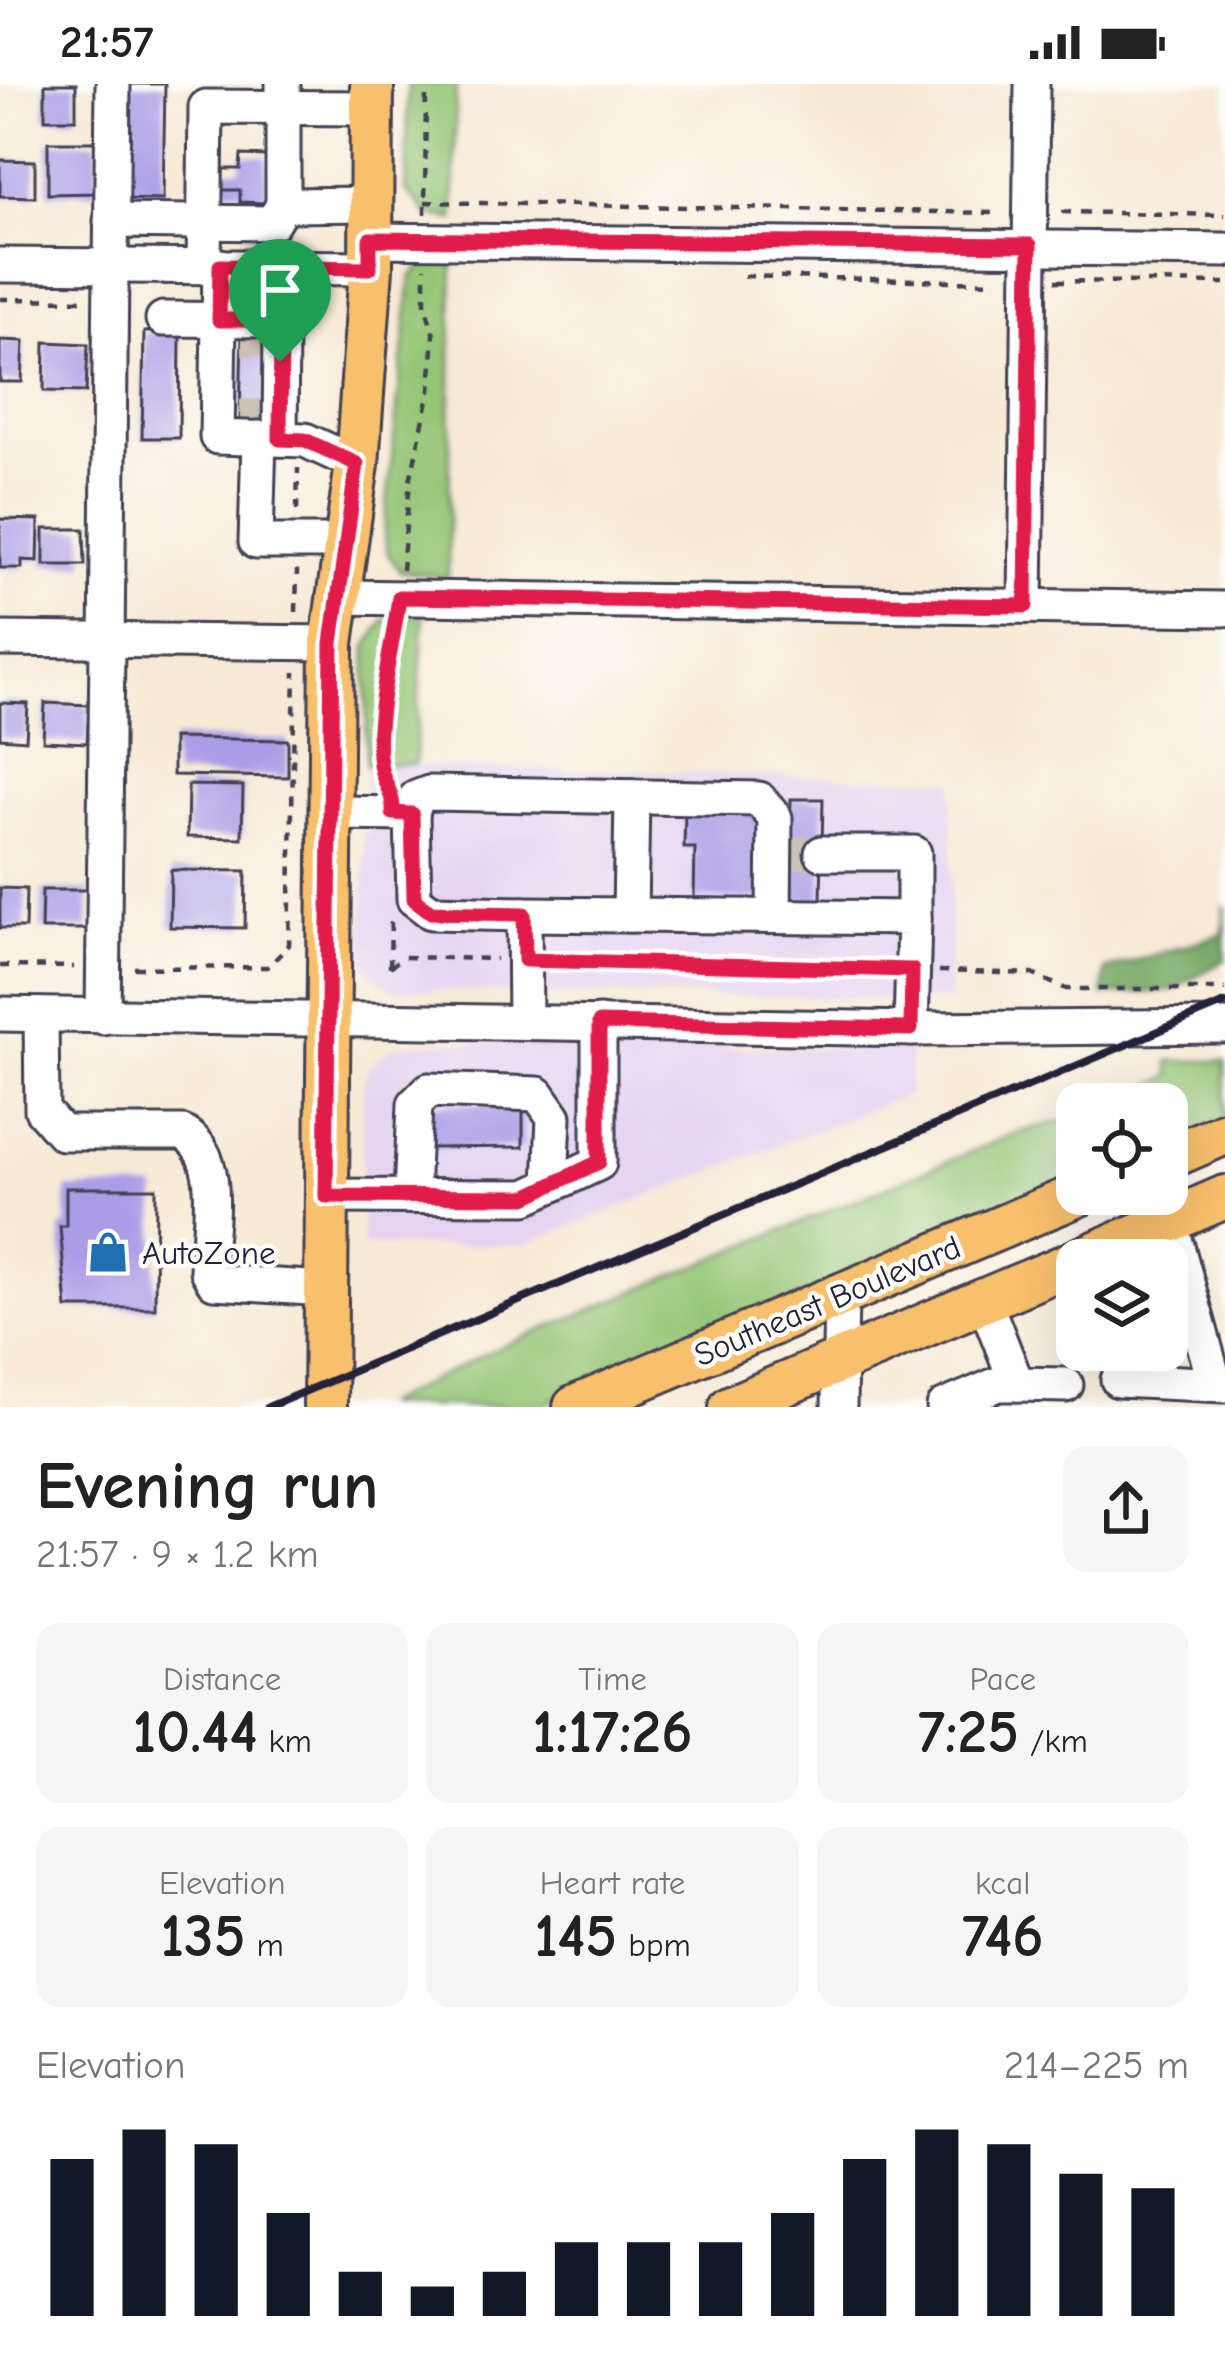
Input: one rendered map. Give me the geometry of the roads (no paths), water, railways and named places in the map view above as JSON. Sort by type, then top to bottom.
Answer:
[{"type":"main road","points":[[325,1407],[332,643],[357,464],[371,237],[372,96]]},
{"type":"main road","points":[[1188,1149],[1225,1133]]},
{"type":"main road","name":"Southeast Boulevard","points":[[1128,1239],[1225,1197]]},
{"type":"main road","name":"Southeast Boulevard","points":[[574,1407],[1056,1204]]},
{"type":"main road","name":"Southeast Boulevard","points":[[731,1407],[1056,1269]]},
{"type":"street","points":[[103,1017],[113,84]]},
{"type":"street","points":[[1026,606],[1032,84]]},
{"type":"street","points":[[272,266],[283,96]]},
{"type":"street","points":[[343,542],[256,542],[252,381],[212,266],[204,223],[206,107],[283,96],[372,96]]},
{"type":"street","points":[[111,221],[204,223],[278,214],[371,237],[425,240],[1225,250]]},
{"type":"street","points":[[0,265],[272,266],[371,237]]},
{"type":"street","points":[[163,320],[252,381],[305,440],[357,464]]},
{"type":"street","points":[[337,597],[1225,609]]},
{"type":"street","points":[[0,639],[332,643]]},
{"type":"street","points":[[331,812],[402,813],[416,798],[429,793],[759,800],[796,853]]},
{"type":"street","points":[[630,915],[632,797]]},
{"type":"street","points":[[402,813],[414,899],[431,912],[914,918]]},
{"type":"street","points":[[796,853],[914,853],[911,1029]]},
{"type":"street","points":[[774,916],[796,853]]},
{"type":"street","points":[[524,914],[525,1022]]},
{"type":"street","points":[[0,1014],[911,1029],[1225,1026]]},
{"type":"street","points":[[41,1015],[42,1110],[49,1123],[62,1133],[183,1133],[194,1139],[209,1168],[207,1271],[214,1282],[326,1289]]},
{"type":"street","points":[[326,1196],[526,1197],[599,1162],[599,1023]]},
{"type":"street","points":[[411,1196],[415,1104],[429,1090],[538,1094],[554,1117],[551,1185]]},
{"type":"street","points":[[1118,1380],[1220,1384],[1170,1221]]},
{"type":"street","points":[[839,1407],[841,1294]]},
{"type":"street","points":[[985,1300],[1017,1384]]},
{"type":"street","points":[[944,1407],[998,1384],[1066,1385]]},
{"type":"tunnel","points":[[242,339],[270,339]]},
{"type":"tunnel","points":[[240,416],[269,416]]},
{"type":"tunnel","points":[[790,853],[822,853]]},
{"type":"railway","points":[[268,1407],[1225,1003]]},
{"type":"place","name":"AutoZone","points":[[108,1252]]}]
